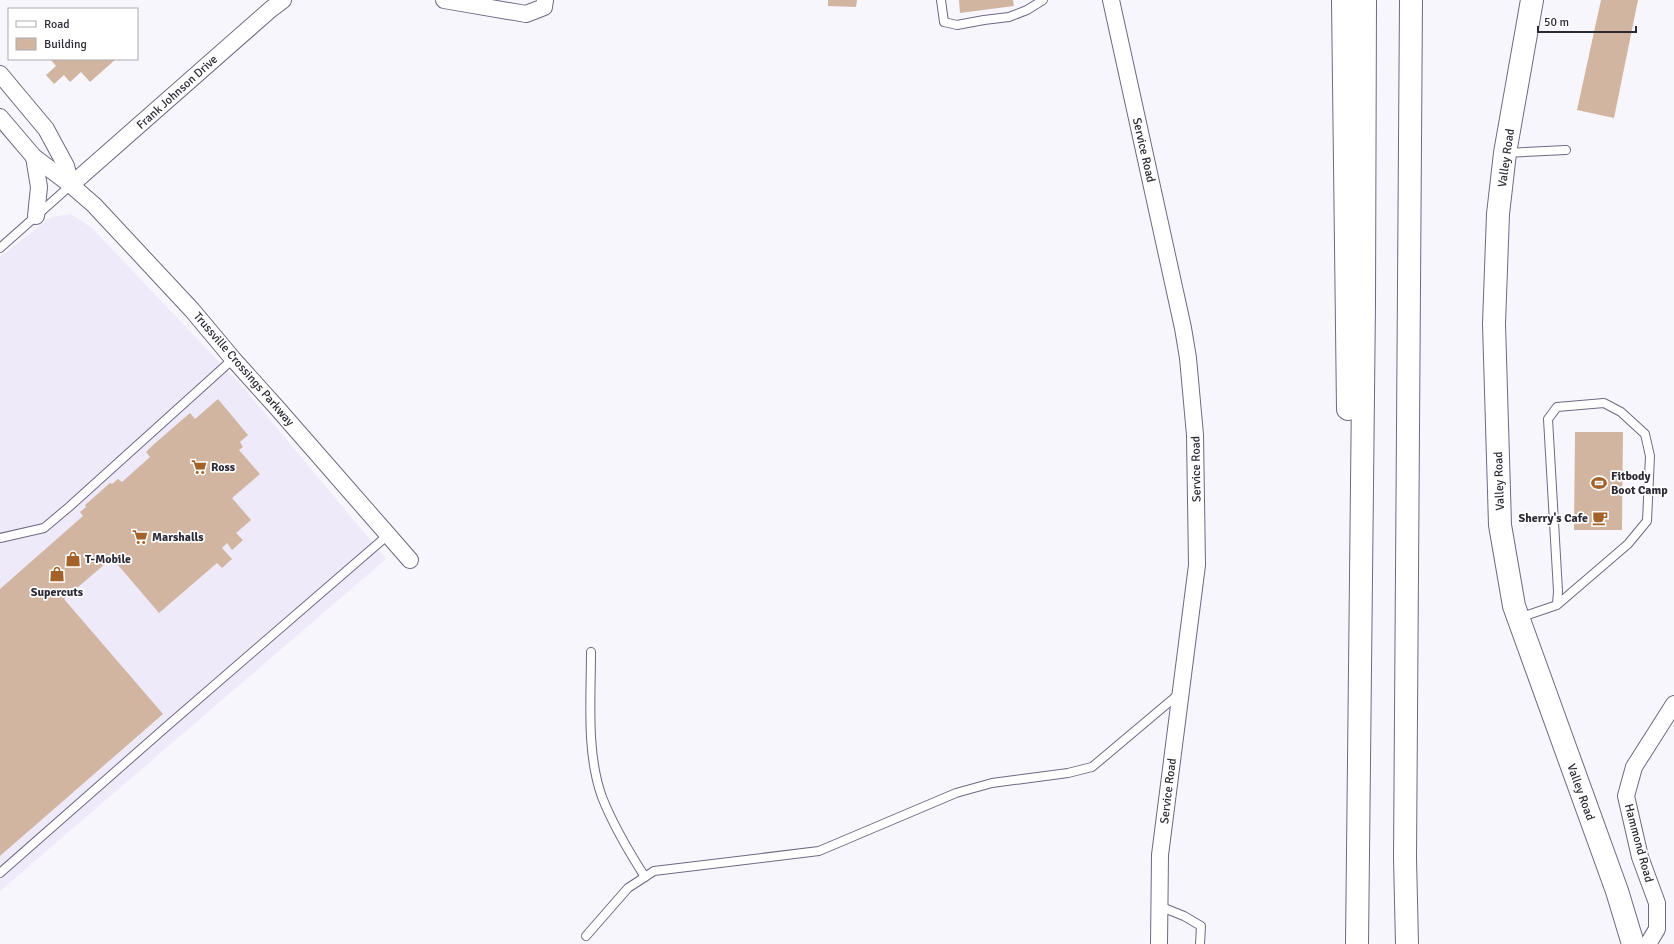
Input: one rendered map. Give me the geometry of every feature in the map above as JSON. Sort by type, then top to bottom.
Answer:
[{"type":"main road","points":[[1343,0],[1349,472],[1361,653]]},
{"type":"main road","points":[[1357,944],[1361,653],[1365,0]]},
{"type":"main road","points":[[1407,944],[1405,850],[1411,0]]},
{"type":"main road","name":"Valley Road","points":[[1532,0],[1505,153],[1498,214],[1494,324],[1500,525],[1514,606],[1617,892],[1633,944]]},
{"type":"street","points":[[444,0],[526,14],[544,7],[545,0]]},
{"type":"street","name":"Service Road","points":[[1111,0],[1183,328],[1190,372],[1195,435],[1197,565],[1160,855],[1159,944]]},
{"type":"street","name":"Frank Johnson Drive","points":[[71,185],[272,3]]},
{"type":"street","points":[[0,74],[46,129],[66,166],[71,185]]},
{"type":"street","name":"Trussville Crossings Parkway","points":[[0,117],[34,156],[71,185],[94,206],[192,310],[233,359],[410,560]]},
{"type":"street","points":[[34,156],[39,187],[36,216]]},
{"type":"street","name":"Hammond Road","points":[[1648,944],[1657,929],[1657,903],[1640,857],[1626,796],[1634,767],[1674,704]]},
{"type":"lane","points":[[941,0],[944,22],[957,25],[1009,17],[1027,10],[1041,1]]},
{"type":"lane","points":[[1505,153],[1566,150]]},
{"type":"lane","points":[[1,246],[71,185]]},
{"type":"lane","points":[[0,538],[44,528],[233,359]]},
{"type":"lane","points":[[1519,618],[1557,605],[1628,544],[1647,521],[1650,456],[1645,434],[1621,412],[1604,403],[1557,407],[1548,420],[1558,591],[1557,605]]},
{"type":"lane","points":[[0,873],[160,732],[388,535]]},
{"type":"lane","points":[[591,652],[591,726],[594,762],[602,796],[627,850],[645,877]]},
{"type":"lane","points":[[586,936],[628,888],[654,871],[819,851],[956,793],[992,783],[1068,773],[1092,767],[1181,693]]},
{"type":"lane","points":[[1159,906],[1184,916],[1200,926],[1200,944]]},
{"type":"shaded area","points":[[71,214],[92,228],[243,387],[386,559],[0,891],[0,257],[51,217]]},
{"type":"building","points":[[828,0],[857,0],[856,7],[828,6]]},
{"type":"building","points":[[959,0],[1013,0],[1014,6],[960,13]]},
{"type":"building","points":[[1601,0],[1638,0],[1614,118],[1577,110]]},
{"type":"building","points":[[51,60],[115,60],[90,82],[81,72],[70,82],[64,75],[54,84],[46,75],[56,66]]},
{"type":"building","points":[[218,399],[248,435],[240,442],[243,447],[239,450],[260,474],[232,498],[251,520],[236,533],[243,540],[232,550],[227,543],[222,548],[232,559],[222,568],[217,563],[159,613],[112,558],[64,599],[163,714],[0,856],[0,589],[83,516],[80,512],[86,507],[85,505],[110,483],[112,484],[118,479],[122,482],[150,457],[146,452],[153,445],[190,413],[195,419]]},
{"type":"building","points":[[1575,432],[1623,432],[1622,530],[1574,530]]},
{"type":"place","name":"Ross","points":[[199,467]]},
{"type":"place","name":"Fitbody Boot Camp","points":[[1599,483]]},
{"type":"place","name":"Sherry's Cafe","points":[[1600,518]]},
{"type":"place","name":"Marshalls","points":[[140,537]]},
{"type":"place","name":"T-Mobile","points":[[73,559]]},
{"type":"place","name":"Supercuts","points":[[57,574]]}]
